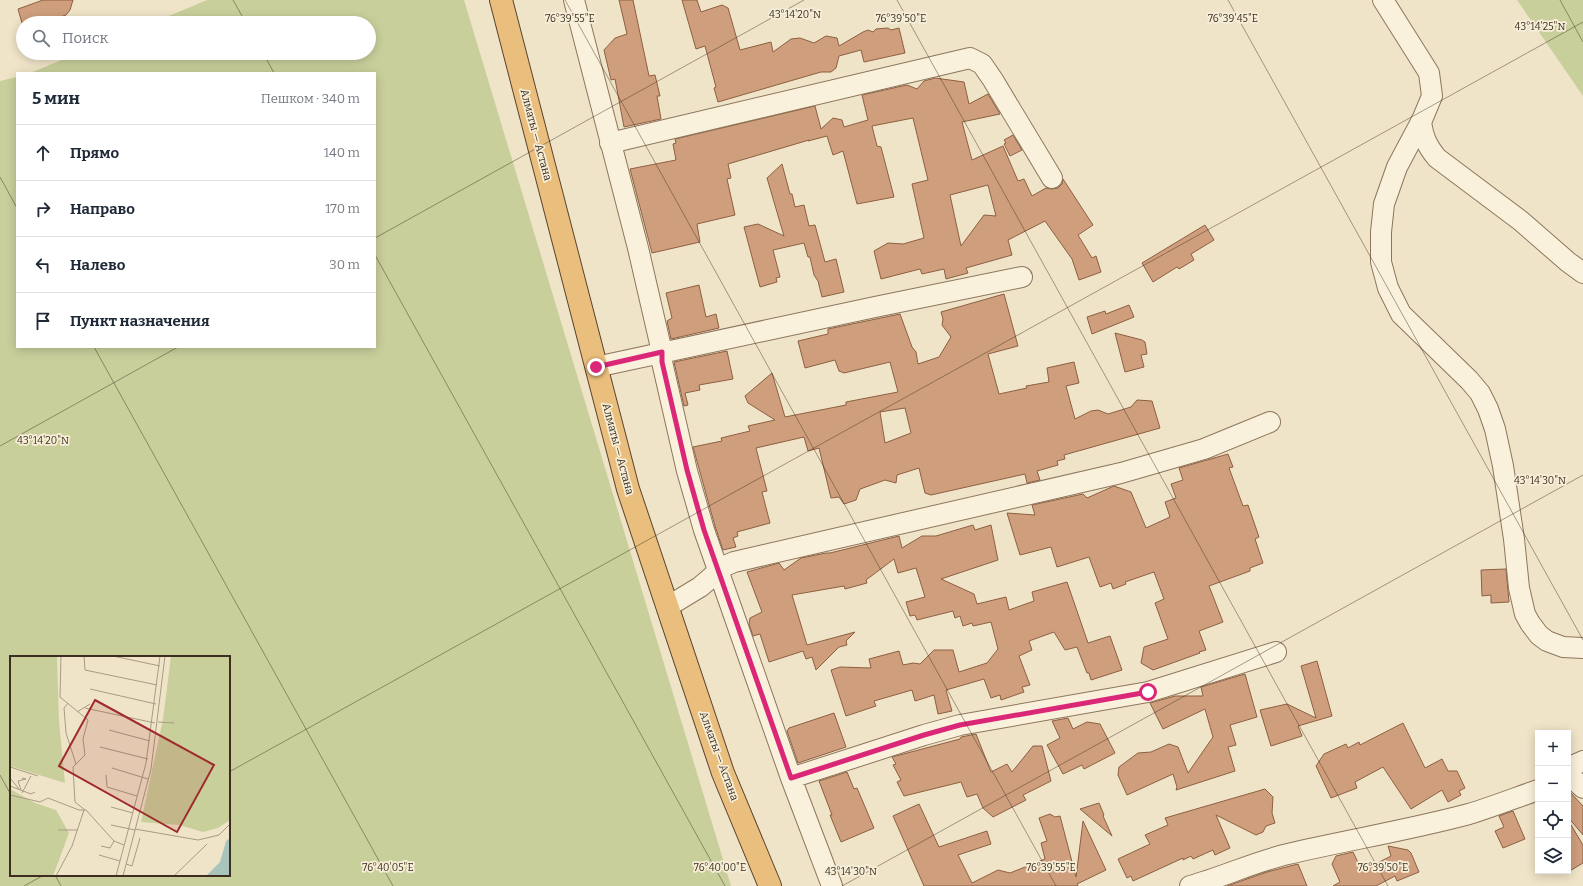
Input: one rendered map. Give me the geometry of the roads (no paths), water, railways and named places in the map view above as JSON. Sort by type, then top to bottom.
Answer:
[{"type":"highway","name":"Алматы — Астана","points":[[501,0],[628,489],[723,772],[770,886]]},
{"type":"street","points":[[574,0],[638,248],[687,470],[704,530],[791,778],[832,886]]},
{"type":"street","points":[[1383,0],[1429,73],[1432,96],[1421,121],[1397,166],[1384,204],[1381,232],[1381,262],[1388,288],[1401,314],[1469,380],[1480,393],[1488,409],[1495,429],[1503,466],[1514,538],[1519,588],[1530,623],[1539,635],[1546,641],[1564,647],[1583,648]]},
{"type":"street","points":[[610,143],[970,58],[982,64],[993,80],[1052,178]]},
{"type":"street","points":[[1421,121],[1424,140],[1436,158],[1521,221],[1583,273]]},
{"type":"street","points":[[596,367],[1022,278]]},
{"type":"street","points":[[667,607],[700,587],[713,576],[718,569],[734,562],[1121,474],[1204,450],[1270,422]]},
{"type":"street","points":[[791,778],[924,735],[960,725],[1148,692],[1276,652]]},
{"type":"street","points":[[1573,780],[1572,766],[1583,761]]},
{"type":"street","points":[[1190,886],[1287,854],[1332,846],[1468,814],[1535,791]]}]
